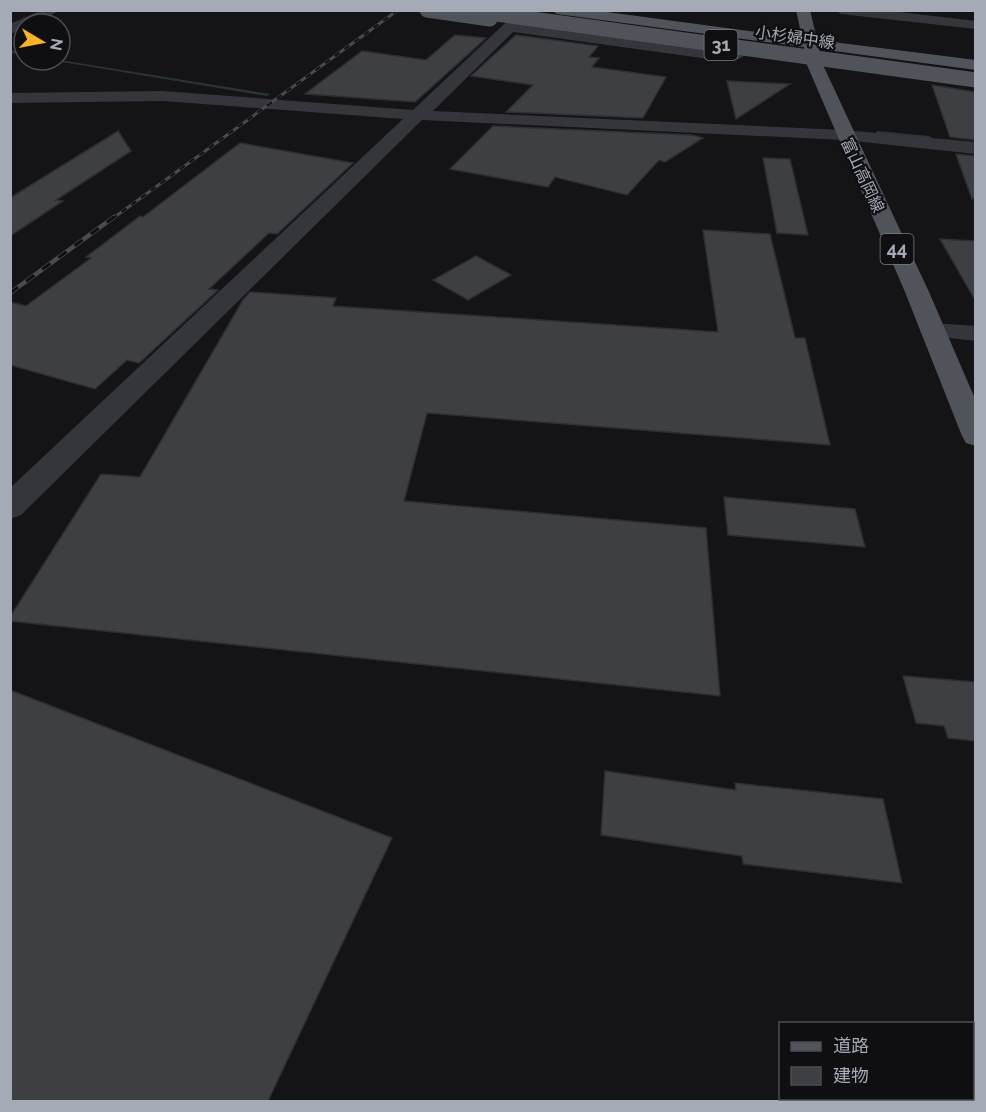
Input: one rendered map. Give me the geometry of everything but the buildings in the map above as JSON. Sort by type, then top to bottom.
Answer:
[{"type":"main road","name":"31","points":[[427,10],[739,54],[813,54],[975,65]]},
{"type":"main road","name":"小杉婦中線","points":[[467,10],[975,80]]},
{"type":"main road","name":"小杉婦中線","points":[[522,10],[975,72]]},
{"type":"main road","name":"31","points":[[557,10],[716,31],[813,54],[975,87]]},
{"type":"main road","name":"富山高岡線","points":[[803,10],[813,54],[844,135],[933,330],[975,436]]},
{"type":"street","points":[[10,30],[54,10]]},
{"type":"street","points":[[10,507],[527,10]]},
{"type":"street","points":[[590,10],[702,25],[716,31]]},
{"type":"street","points":[[841,10],[975,25]]},
{"type":"street","points":[[510,27],[709,54],[739,54]]},
{"type":"street","points":[[10,98],[153,95],[417,115],[844,135],[975,148]]},
{"type":"street","points":[[933,330],[975,333]]},
{"type":"waterway","points":[[72,63],[267,94]]},
{"type":"waterway","points":[[878,133],[929,138]]},
{"type":"railway","points":[[112,219],[398,10]]},
{"type":"railway","points":[[10,293],[114,217]]}]
